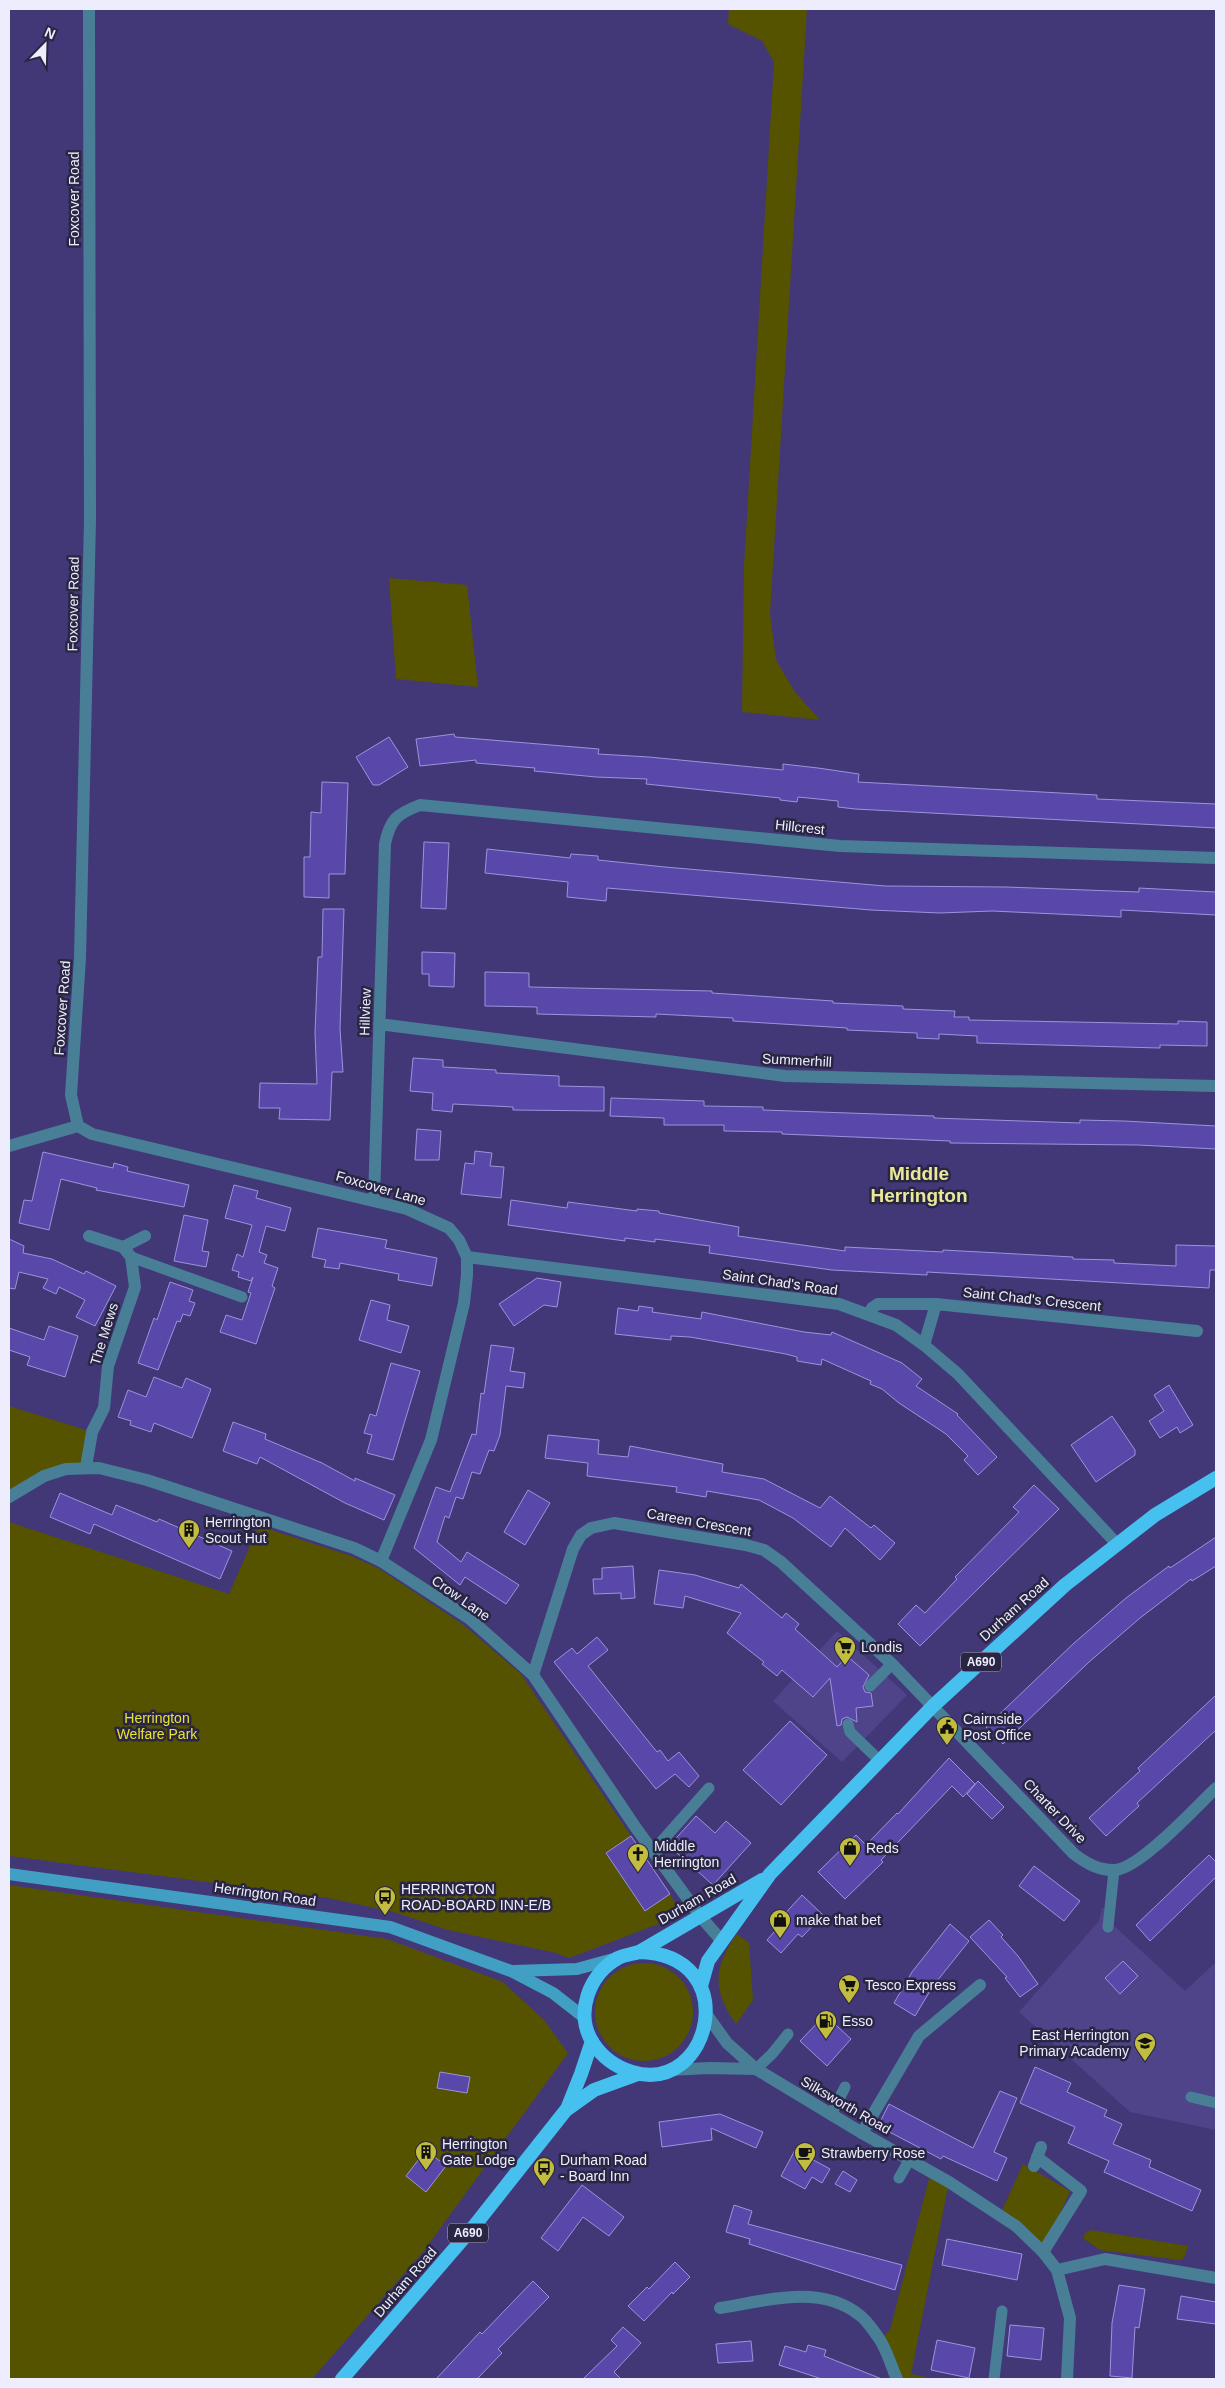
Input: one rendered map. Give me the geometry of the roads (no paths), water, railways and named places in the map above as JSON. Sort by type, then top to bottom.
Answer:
[{"type":"highway","name":"Durham Road","points":[[701,1986],[708,1961],[721,1940],[770,1874],[933,1706],[1065,1585],[1117,1544],[1177,1501],[1216,1478]]},
{"type":"highway","name":"Durham Road","points":[[640,1952],[770,1874]]},
{"type":"highway","name":"Durham Road","points":[[640,1952],[655,1952],[668,1956],[690,1970],[701,1986],[708,2016],[702,2038],[686,2060],[669,2070],[654,2074],[638,2074],[620,2069],[601,2054],[592,2042],[585,2018],[586,1999],[593,1982],[604,1968],[619,1957],[640,1952]]},
{"type":"highway","name":"Durham Road","points":[[566,2110],[592,2042]]},
{"type":"highway","name":"Durham Road","points":[[342,2379],[475,2225],[566,2110],[594,2090],[638,2074]]},
{"type":"main road","name":"Herrington Road","points":[[9,1874],[390,1927],[511,1971],[553,1993],[585,2018]]},
{"type":"main road","name":"Herrington Road","points":[[511,1971],[577,1969],[619,1957]]},
{"type":"street","name":"Foxcover Road","points":[[78,1126],[71,1095],[80,958],[90,530],[89,9]]},
{"type":"street","name":"Hillcrest","points":[[389,826],[402,812],[420,805],[840,846],[1216,858]]},
{"type":"street","name":"Hillview","points":[[374,1200],[385,844],[389,826]]},
{"type":"street","name":"Summerhill","points":[[379,1024],[785,1076],[1216,1086]]},
{"type":"street","points":[[9,1146],[78,1126]]},
{"type":"street","name":"Foxcover Lane","points":[[78,1126],[92,1134],[407,1209],[448,1228],[459,1240],[467,1257]]},
{"type":"street","points":[[89,1236],[127,1252],[146,1236]]},
{"type":"street","name":"The Mews","points":[[86,1467],[92,1432],[104,1408],[108,1366],[135,1287],[127,1252]]},
{"type":"street","points":[[381,1561],[431,1440],[464,1303],[467,1257]]},
{"type":"street","name":"Saint Chad's Road","points":[[467,1257],[839,1304],[896,1325],[924,1345],[958,1374],[1117,1544]]},
{"type":"street","name":"Saint Chad's Crescent","points":[[869,1314],[872,1308],[878,1304],[936,1304],[1197,1331]]},
{"type":"street","points":[[924,1345],[936,1304]]},
{"type":"street","points":[[9,1497],[44,1476],[66,1469],[86,1467]]},
{"type":"street","name":"Crow Lane","points":[[86,1467],[118,1472],[156,1483],[354,1548],[381,1561],[470,1619],[533,1675],[636,1828],[654,1850],[701,1917],[721,1940]]},
{"type":"street","name":"Careen Crescent","points":[[533,1675],[573,1549],[581,1535],[591,1528],[602,1524],[614,1523],[746,1545],[764,1550],[798,1577],[892,1664],[933,1706]]},
{"type":"street","name":"Charter Drive","points":[[933,1706],[1074,1854],[1089,1864],[1114,1870]]},
{"type":"street","points":[[1114,1870],[1137,1861],[1216,1788]]},
{"type":"street","points":[[862,2133],[919,2036],[980,1985]]},
{"type":"street","name":"Silksworth Road","points":[[708,2016],[727,2043],[756,2069],[910,2160],[1016,2226],[1043,2252],[1057,2270],[1070,2318],[1067,2379]]},
{"type":"street","points":[[669,2070],[709,2068],[756,2069]]},
{"type":"street","points":[[1038,2156],[1081,2191],[1043,2252]]},
{"type":"street","points":[[1057,2270],[1105,2259],[1216,2278]]},
{"type":"street","points":[[720,2308],[798,2296],[826,2300],[845,2306],[859,2314],[880,2339],[897,2379]]},
{"type":"lane","points":[[127,1252],[242,1296]]},
{"type":"lane","points":[[870,1686],[892,1664]]},
{"type":"lane","points":[[848,1724],[850,1732],[879,1760]]},
{"type":"lane","points":[[654,1850],[709,1788]]},
{"type":"lane","points":[[1108,1927],[1114,1870]]},
{"type":"lane","points":[[756,2069],[772,2054],[788,2034]]},
{"type":"lane","points":[[831,2115],[845,2087]]},
{"type":"lane","points":[[1191,2097],[1216,2103]]},
{"type":"lane","points":[[899,2178],[910,2160]]},
{"type":"lane","points":[[994,2379],[1002,2312]]},
{"type":"place","name":"Herrington Scout Hut","points":[[189,1549]]},
{"type":"place","name":"Londis","points":[[845,1666]]},
{"type":"place","name":"Cairnside Post Office","points":[[947,1746]]},
{"type":"place","name":"Reds","points":[[850,1867]]},
{"type":"place","name":"Middle Herrington","points":[[638,1873]]},
{"type":"place","name":"HERRINGTON ROAD-BOARD INN-E/B","points":[[385,1916]]},
{"type":"place","name":"make that bet","points":[[780,1939]]},
{"type":"place","name":"Tesco Express","points":[[849,2004]]},
{"type":"place","name":"Esso","points":[[826,2040]]},
{"type":"place","name":"East Herrington Primary Academy","points":[[1145,2062]]},
{"type":"place","name":"Herrington Gate Lodge","points":[[426,2171]]},
{"type":"place","name":"Strawberry Rose","points":[[805,2172]]},
{"type":"place","name":"Durham Road - Board Inn","points":[[544,2187]]},
{"type":"district","name":"Middle Herrington","points":[[919,1184]]},
{"type":"park label","name":"Herrington Welfare Park","points":[[157,1726]]}]
